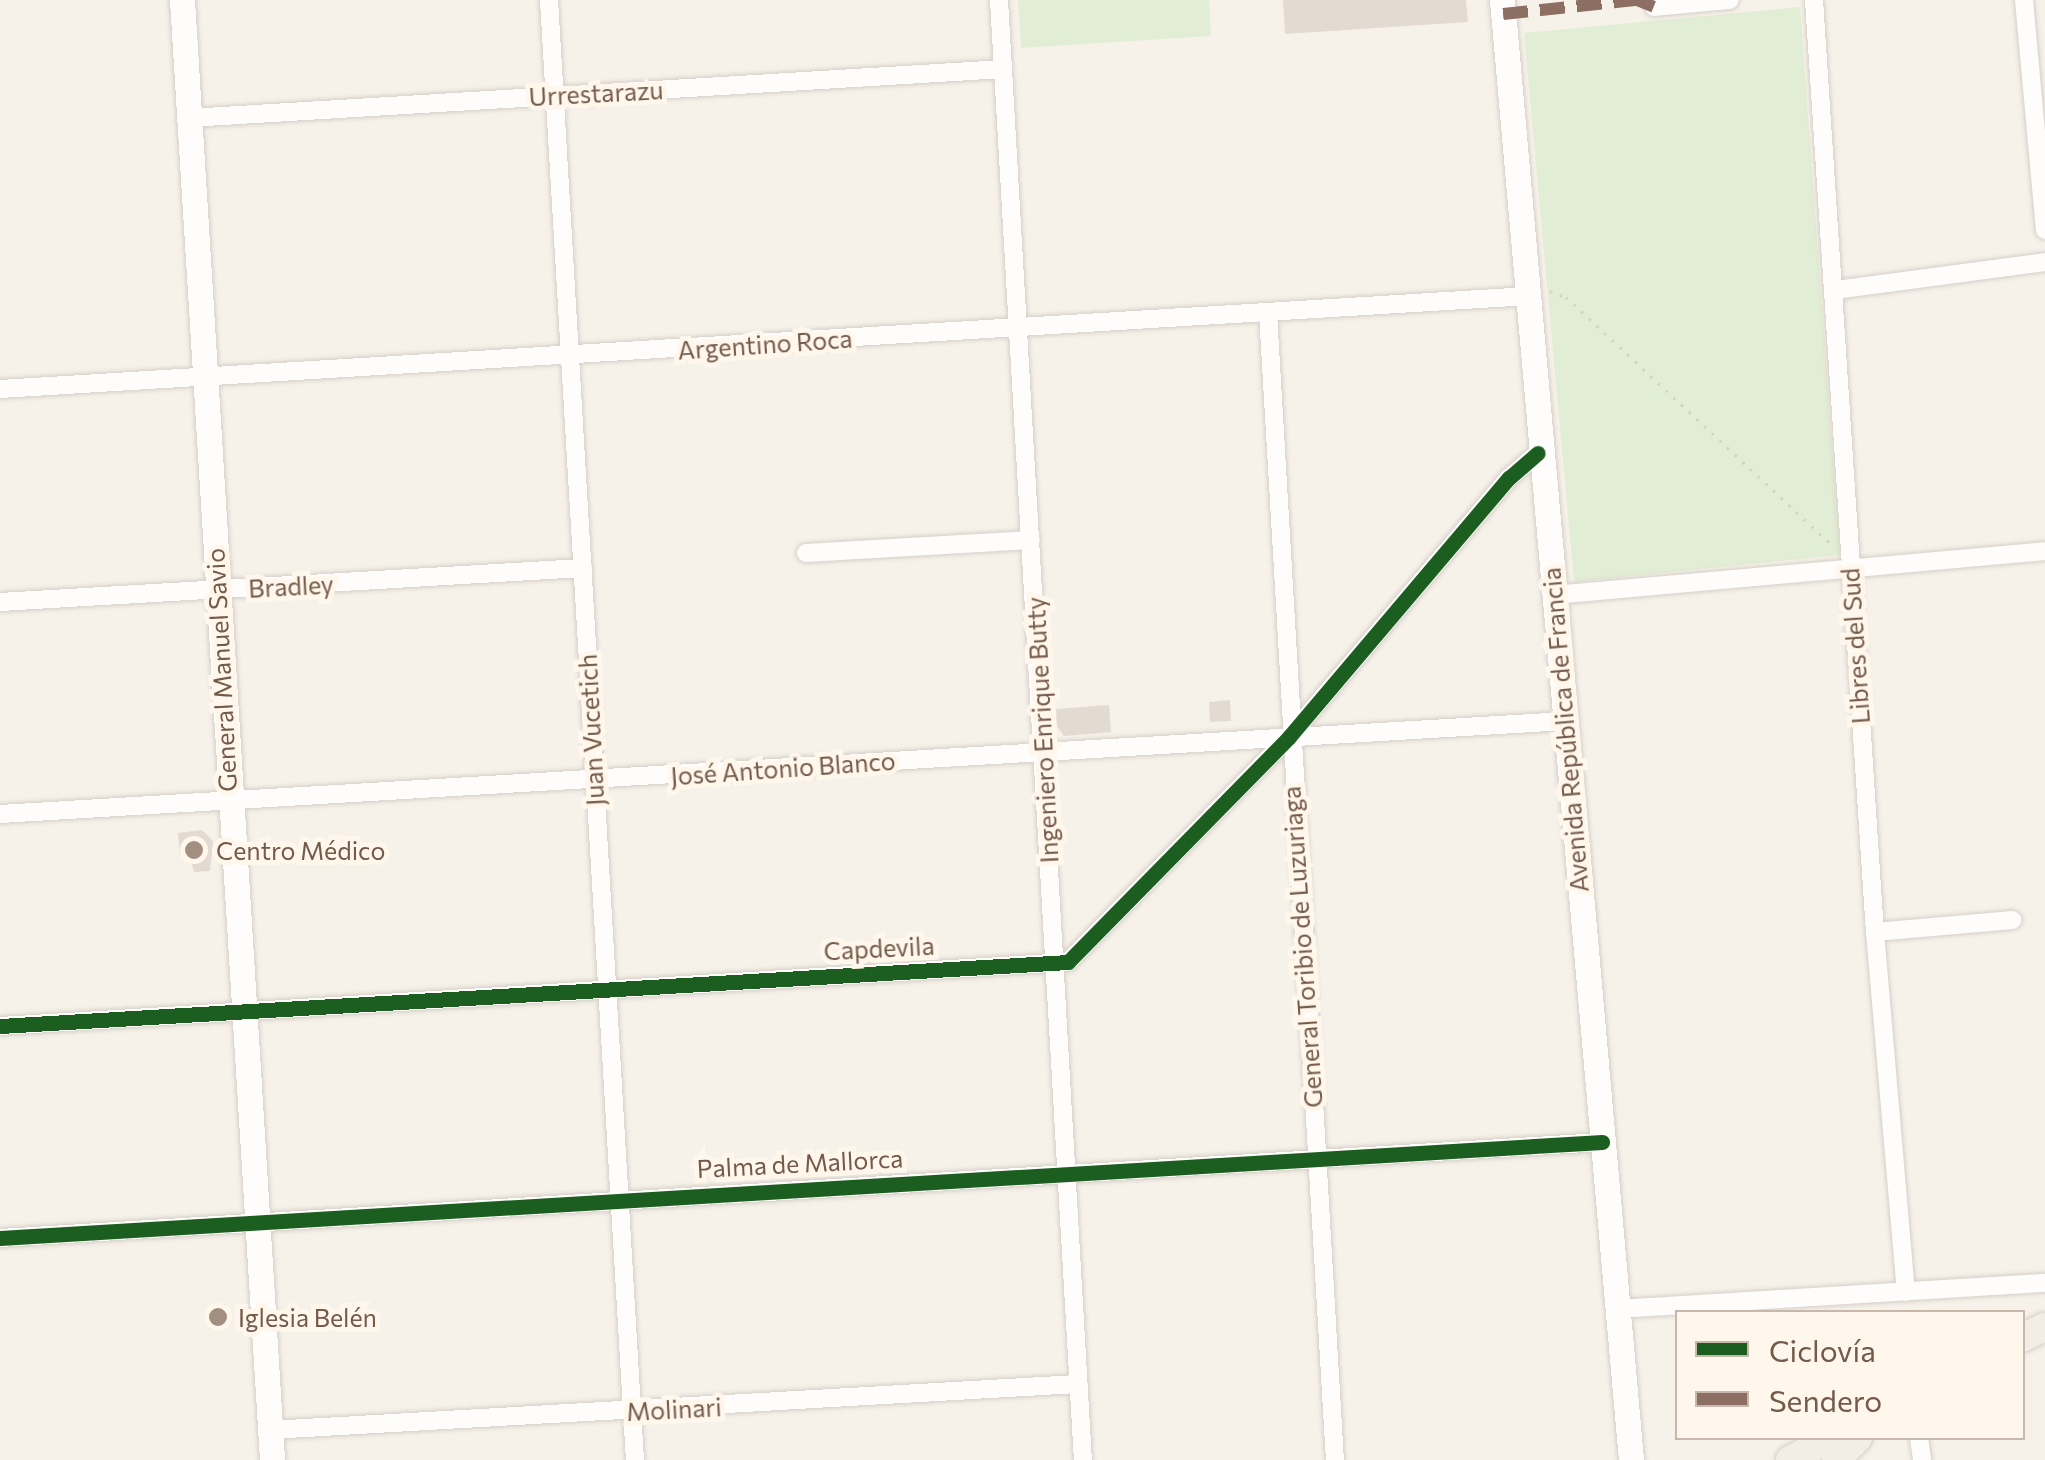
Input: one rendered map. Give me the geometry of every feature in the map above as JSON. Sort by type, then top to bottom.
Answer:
[{"type":"main road","name":"General Manuel Savio","points":[[182,0],[241,1012],[272,1460]]},
{"type":"main road","name":"Avenida República de Francia","points":[[1502,0],[1530,296],[1538,453],[1631,1460]]},
{"type":"main road","points":[[1790,1460],[1828,1440]]},
{"type":"main road","points":[[1836,1460],[1856,1440]]},
{"type":"street","name":"Juan Vucetich","points":[[549,0],[635,1460]]},
{"type":"street","name":"Ingeniero Enrique Butty","points":[[999,0],[1082,1460]]},
{"type":"street","points":[[1654,7],[1730,0]]},
{"type":"street","name":"Libres del Sud","points":[[1814,0],[1836,290],[1850,571],[1875,932],[1906,1292]]},
{"type":"street","points":[[2024,0],[2045,230]]},
{"type":"street","name":"Urrestarazu","points":[[189,118],[1003,69]]},
{"type":"street","points":[[1836,290],[2045,262]]},
{"type":"street","name":"Argentino Roca","points":[[0,389],[1530,296]]},
{"type":"street","name":"General Toribio de Luzuriaga","points":[[1268,313],[1289,738],[1335,1460]]},
{"type":"street","points":[[1056,964],[1075,958],[1289,738],[1509,478],[1538,453]]},
{"type":"street","points":[[806,552],[1031,540]]},
{"type":"street","points":[[1554,595],[1850,571],[2045,550]]},
{"type":"street","name":"Bradley","points":[[0,602],[582,568]]},
{"type":"street","name":"José Antonio Blanco","points":[[0,814],[1565,721]]},
{"type":"street","points":[[1875,932],[2012,920]]},
{"type":"street","name":"Capdevila","points":[[0,1026],[1056,964]]},
{"type":"street","name":"Palma de Mallorca","points":[[0,1238],[1602,1142]]},
{"type":"street","points":[[1618,1309],[2045,1283]]},
{"type":"street","name":"Molinari","points":[[270,1430],[1078,1384]]},
{"type":"path","points":[[1530,296],[1553,291],[1566,297],[1658,389],[1802,513],[1850,571]]},
{"type":"green space","points":[[1018,0],[1209,0],[1211,36],[1021,48]]},
{"type":"green space","points":[[1800,7],[1840,555],[1574,582],[1524,33]]},
{"type":"building","points":[[1283,0],[1466,0],[1468,22],[1285,34]]},
{"type":"building","points":[[1230,700],[1231,721],[1210,722],[1209,702]]},
{"type":"building","points":[[1109,705],[1111,732],[1064,736],[1057,726],[1056,709]]},
{"type":"building","name":"Centro Médico","points":[[202,830],[213,841],[210,871],[194,872],[189,854],[180,854],[178,833]]},
{"type":"building","name":"Iglesia Belén","points":[[225,1304],[232,1322],[210,1330],[204,1312]]},
{"type":"marked path","points":[[1503,14],[1637,0],[1654,7]]},
{"type":"cycle path","points":[[0,1026],[1068,962],[1289,737],[1509,478],[1538,453]]},
{"type":"cycle path","points":[[0,1238],[1602,1142]]},
{"type":"place","name":"Centro Médico","points":[[194,850]]},
{"type":"place","name":"Iglesia Belén","points":[[218,1317]]}]
